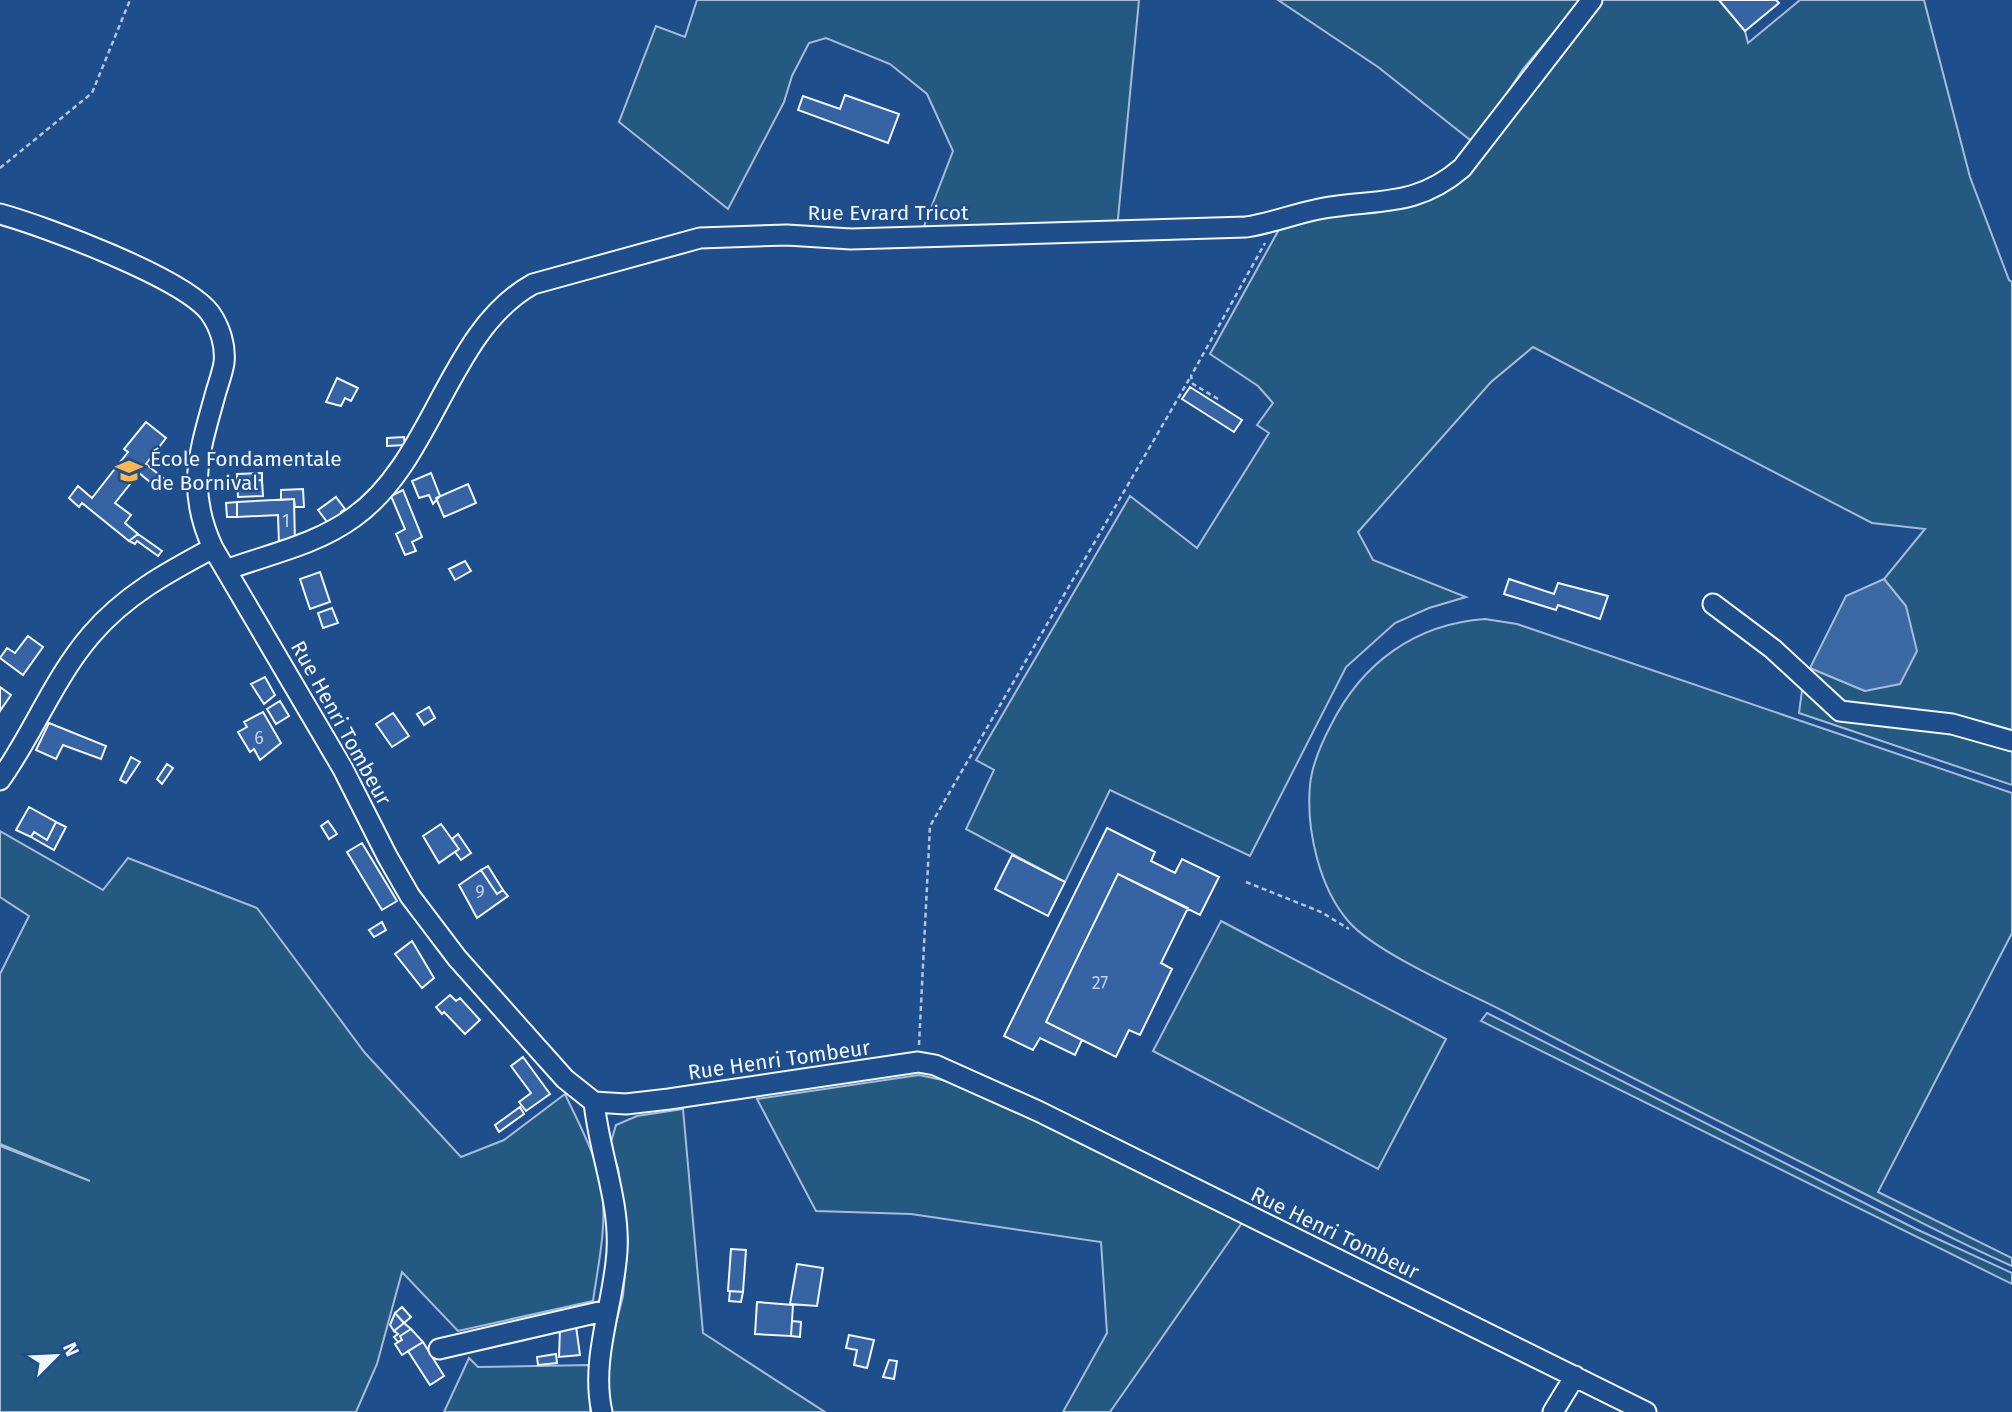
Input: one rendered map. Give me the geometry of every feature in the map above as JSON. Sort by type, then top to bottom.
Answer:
[{"type":"street","name":"Rue Evrard Tricot","points":[[226,570],[307,543],[355,517],[374,499],[408,455],[486,325],[509,299],[547,278],[682,241],[731,235],[851,239],[1038,235],[1273,223],[1321,208],[1411,198],[1446,182],[1462,168],[1592,0]]},
{"type":"street","name":"Rue Henri Tombeur","points":[[0,214],[36,225],[122,260],[191,295],[210,313],[223,339],[224,363],[198,456],[196,478],[202,525],[213,548],[343,769],[410,896],[457,958],[565,1079],[594,1102],[626,1104],[918,1062],[935,1065],[1038,1111],[1646,1412]]},
{"type":"street","points":[[0,780],[69,665],[91,634],[122,604],[156,578],[213,548]]},
{"type":"street","points":[[1713,604],[1773,649],[1840,711],[1952,724],[2012,741]]},
{"type":"street","points":[[594,1102],[597,1136],[617,1223],[617,1251],[599,1368],[602,1412]]},
{"type":"street","points":[[439,1349],[608,1310]]},
{"type":"street","points":[[1553,1412],[1575,1376]]},
{"type":"path","points":[[0,168],[92,93],[130,0]]},
{"type":"path","points":[[918,1062],[930,826],[1260,257],[1273,223]]},
{"type":"path","points":[[1191,376],[1193,384],[1218,399]]},
{"type":"path","points":[[1246,882],[1321,912],[1349,929]]},
{"type":"shaded area","points":[[697,0],[1139,0],[1117,229],[997,225],[921,234],[953,151],[927,94],[890,64],[826,38],[809,43],[792,76],[784,102],[728,209],[619,122],[656,26],[685,37]]},
{"type":"shaded area","points":[[1278,0],[1581,0],[1523,69],[1474,143],[1378,67]]},
{"type":"shaded area","points":[[1599,0],[1719,0],[1745,31],[1748,43],[1800,0],[1924,0],[1970,177],[2012,282],[2012,736],[1844,703],[1804,673],[1810,668],[1865,691],[1906,607],[1884,579],[1925,529],[1872,523],[1533,347],[1491,382],[1358,532],[1373,560],[1466,597],[1429,608],[1395,623],[1346,667],[1250,856],[1110,790],[1065,882],[966,829],[994,770],[976,760],[1130,496],[1197,548],[1269,433],[1257,425],[1273,403],[1258,386],[1210,354],[1282,224],[1434,197]]},
{"type":"shaded area","points":[[1884,579],[1906,606],[1917,651],[1900,684],[1865,691],[1810,668],[1846,596]]},
{"type":"shaded area","points":[[1485,619],[1517,624],[2012,793],[2012,933],[1878,1192],[2012,1258],[2012,1266],[1945,1235],[1424,972],[1380,947],[1349,922],[1322,875],[1310,820],[1311,777],[1324,739],[1358,683],[1393,651],[1436,629]]},
{"type":"shaded area","points":[[1803,683],[1839,717],[1951,729],[2012,747],[2012,785],[1799,713]]},
{"type":"shaded area","points":[[0,831],[103,890],[128,858],[257,908],[365,1053],[461,1157],[504,1140],[565,1094],[592,1154],[602,1191],[603,1232],[593,1301],[458,1331],[402,1272],[377,1364],[356,1412],[0,1412],[0,1146],[90,1181],[0,1144],[0,974],[29,916],[0,897]]},
{"type":"shaded area","points":[[1221,921],[1446,1039],[1378,1169],[1153,1051]]},
{"type":"shaded area","points":[[1487,1013],[1916,1229],[2012,1273],[2012,1284],[1481,1021]]},
{"type":"shaded area","points":[[919,1075],[961,1084],[1244,1220],[1110,1412],[1063,1412],[1107,1333],[1101,1242],[911,1214],[816,1211],[757,1099]]},
{"type":"shaded area","points":[[683,1109],[703,1333],[825,1412],[610,1412],[604,1370],[623,1296],[628,1241],[618,1168],[610,1145],[616,1125],[637,1116]]},
{"type":"shaded area","points":[[469,1358],[478,1367],[590,1365],[590,1412],[444,1412]]},
{"type":"building","points":[[1719,0],[1776,0],[1779,3],[1745,31]]},
{"type":"building","points":[[845,95],[899,114],[888,143],[798,110],[803,96],[840,109]]},
{"type":"building","points":[[337,378],[358,388],[351,401],[345,398],[341,406],[326,402]]},
{"type":"building","points":[[1190,387],[1242,420],[1234,432],[1182,399]]},
{"type":"building","points":[[146,422],[166,438],[146,464],[168,482],[161,491],[139,473],[115,503],[131,515],[125,523],[138,534],[129,541],[82,503],[79,507],[69,498],[78,486],[92,498],[128,452],[124,449]]},
{"type":"building","points":[[404,437],[405,445],[387,446],[387,438]]},
{"type":"building","points":[[262,473],[262,480],[237,481],[237,474]]},
{"type":"building","points":[[431,473],[440,496],[433,504],[429,495],[419,498],[412,481]]},
{"type":"building","points":[[262,480],[263,496],[238,497],[237,481]]},
{"type":"building","points":[[468,484],[476,503],[444,517],[436,498]]},
{"type":"building","points":[[303,489],[304,507],[295,507],[294,499],[281,500],[281,490]]},
{"type":"building","points":[[403,490],[422,537],[412,542],[416,551],[405,555],[396,534],[405,529],[391,496]]},
{"type":"building","points":[[336,497],[345,509],[341,512],[344,517],[331,527],[318,510]]},
{"type":"building","points":[[294,499],[295,543],[279,544],[278,515],[237,517],[237,502]]},
{"type":"building","points":[[237,502],[237,517],[227,517],[226,503]]},
{"type":"building","points":[[138,534],[162,551],[158,556],[137,541],[135,544],[129,541]]},
{"type":"building","points":[[465,561],[471,571],[455,580],[449,569]]},
{"type":"building","points":[[320,572],[330,602],[310,609],[300,579]]},
{"type":"building","points":[[1509,579],[1554,594],[1558,583],[1608,596],[1600,619],[1558,605],[1556,610],[1504,594]]},
{"type":"building","points":[[332,608],[338,623],[323,628],[318,613]]},
{"type":"building","points":[[28,636],[43,647],[23,675],[0,658],[7,648],[15,653]]},
{"type":"building","points":[[265,677],[275,695],[264,704],[251,684]]},
{"type":"building","points":[[0,687],[11,695],[0,711]]},
{"type":"building","points":[[280,701],[289,716],[276,724],[267,709]]},
{"type":"building","points":[[429,707],[435,718],[424,725],[417,714]]},
{"type":"building","points":[[263,712],[281,743],[260,760],[254,749],[250,752],[238,732],[247,727],[244,722]]},
{"type":"building","points":[[393,713],[409,736],[392,747],[376,724]]},
{"type":"building","points":[[49,723],[106,746],[101,759],[63,745],[56,759],[36,750]]},
{"type":"building","points":[[131,757],[140,762],[126,783],[120,780]]},
{"type":"building","points":[[167,764],[173,768],[162,784],[157,779]]},
{"type":"building","points":[[29,807],[56,822],[47,840],[34,832],[31,837],[16,830]]},
{"type":"building","points":[[328,821],[337,834],[329,839],[321,826]]},
{"type":"building","points":[[56,822],[66,827],[54,850],[31,837],[34,832],[47,840]]},
{"type":"building","points":[[441,824],[459,849],[439,863],[423,836]]},
{"type":"building","points":[[1107,828],[1155,852],[1151,861],[1175,873],[1182,859],[1219,877],[1200,915],[1118,874],[1046,1022],[1082,1040],[1075,1055],[1040,1038],[1033,1050],[1004,1036]]},
{"type":"building","points":[[458,834],[471,853],[461,860],[455,852],[459,849],[452,839]]},
{"type":"building","points":[[362,843],[397,901],[382,910],[347,852]]},
{"type":"building","points":[[1012,855],[1065,882],[1048,916],[995,889]]},
{"type":"building","points":[[488,866],[503,890],[497,894],[481,870]]},
{"type":"building","points":[[481,870],[497,894],[503,890],[508,896],[477,918],[459,885]]},
{"type":"building","points":[[1118,874],[1188,908],[1161,963],[1172,969],[1140,1035],[1129,1030],[1116,1057],[1046,1022]]},
{"type":"building","points":[[382,922],[386,930],[374,937],[369,930]]},
{"type":"building","points":[[412,941],[434,978],[422,988],[395,954]]},
{"type":"building","points":[[450,995],[456,1001],[460,998],[480,1020],[465,1034],[436,1007]]},
{"type":"building","points":[[523,1057],[550,1094],[526,1111],[519,1102],[531,1093],[511,1066]]},
{"type":"building","points":[[520,1107],[524,1114],[499,1132],[495,1125]]},
{"type":"building","points":[[731,1249],[746,1250],[743,1292],[728,1291]]},
{"type":"building","points":[[797,1264],[823,1268],[817,1306],[790,1304]]},
{"type":"building","points":[[730,1291],[743,1292],[741,1302],[729,1301]]},
{"type":"building","points":[[757,1302],[793,1305],[791,1336],[755,1334]]},
{"type":"building","points":[[402,1307],[411,1317],[404,1323],[395,1313]]},
{"type":"building","points":[[395,1313],[404,1323],[394,1331],[390,1325]]},
{"type":"building","points":[[792,1321],[801,1322],[800,1337],[791,1336]]},
{"type":"building","points":[[404,1323],[411,1329],[400,1336],[402,1340],[398,1342],[394,1337],[398,1334],[394,1331]]},
{"type":"building","points":[[576,1326],[580,1355],[559,1357],[560,1328]]},
{"type":"building","points":[[411,1329],[423,1342],[402,1355],[395,1344],[402,1340],[400,1336]]},
{"type":"building","points":[[849,1335],[874,1340],[867,1368],[854,1365],[857,1350],[846,1348]]},
{"type":"building","points":[[423,1342],[444,1376],[430,1385],[408,1351]]},
{"type":"building","points":[[556,1354],[557,1363],[538,1365],[537,1357]]},
{"type":"building","points":[[889,1360],[897,1361],[894,1379],[883,1377]]},
{"type":"place","name":"École Fondamentale de Bornival","points":[[129,471]]}]
